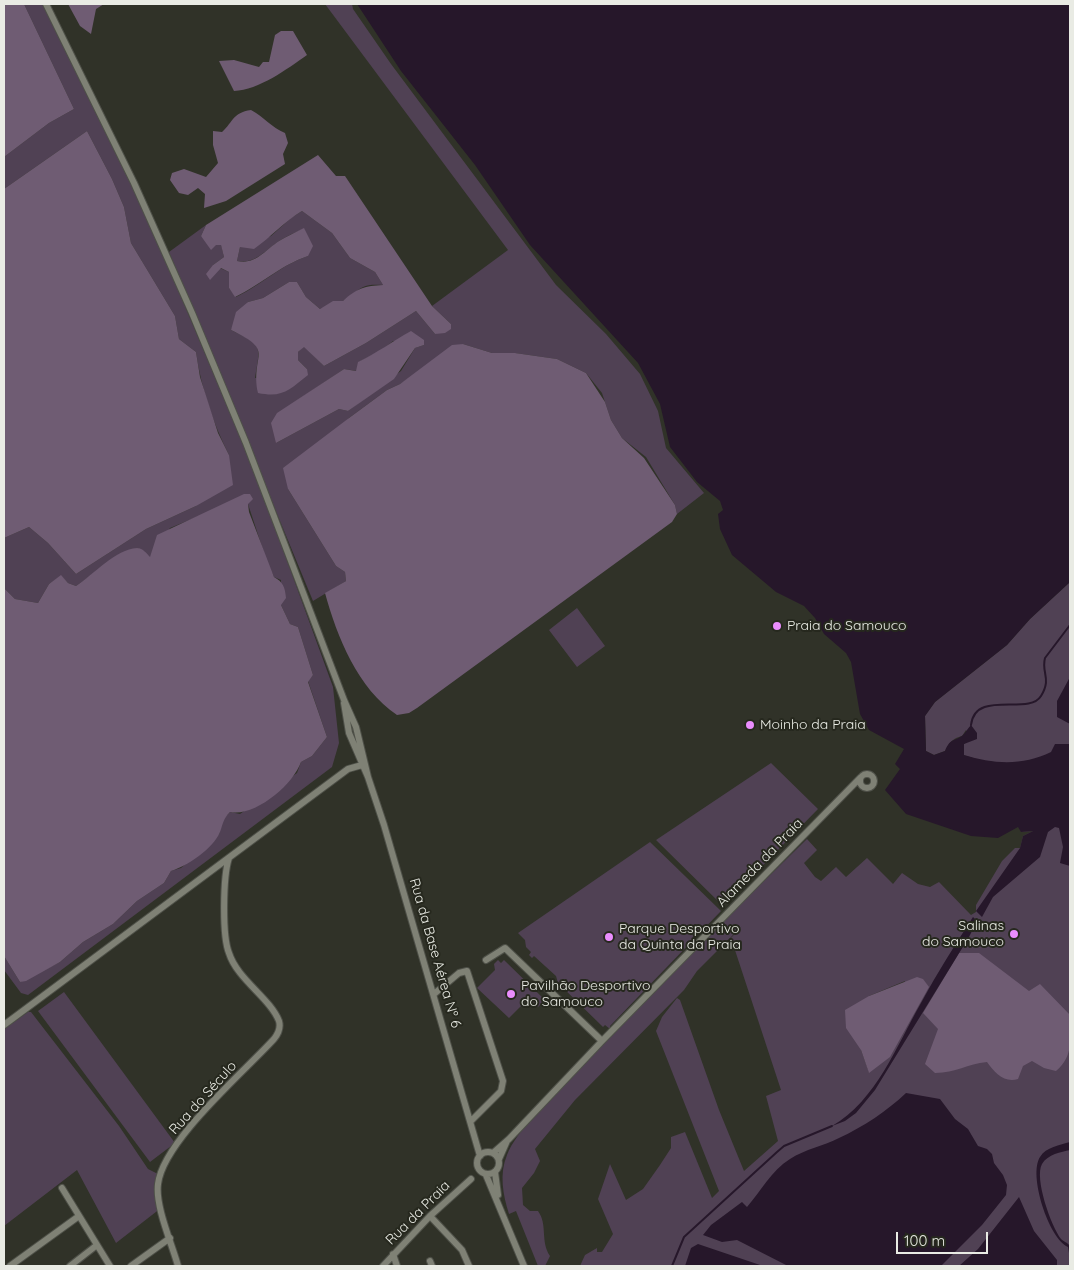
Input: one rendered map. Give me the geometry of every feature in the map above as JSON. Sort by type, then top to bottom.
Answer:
[{"type":"street","points":[[46,4],[134,183],[250,452],[356,727],[368,776]]},
{"type":"street","points":[[344,700],[346,721],[368,776]]},
{"type":"street","points":[[4,1025],[348,769],[362,765]]},
{"type":"street","points":[[866,774],[873,778],[872,786],[864,788],[860,784],[860,778],[866,774]]},
{"type":"street","name":"Rua da Base Aérea Nº 6","points":[[368,776],[476,1137]]},
{"type":"street","name":"Alameda da Praia","points":[[507,1141],[602,1041],[860,778]]},
{"type":"street","name":"Alameda da Praia","points":[[842,796],[853,788],[864,788]]},
{"type":"street","name":"Rua do Século","points":[[178,1266],[158,1194],[162,1169],[173,1150],[198,1118],[277,1036],[279,1024],[272,1012],[234,964],[229,954],[226,940],[225,877],[229,858]]},
{"type":"street","points":[[211,871],[220,873],[225,877]]},
{"type":"street","points":[[486,960],[505,948],[602,1041]]},
{"type":"street","points":[[434,994],[460,973],[467,971],[503,1081],[501,1090],[471,1121]]},
{"type":"street","points":[[476,1137],[499,1159]]},
{"type":"street","points":[[476,1137],[480,1156],[477,1166],[486,1175],[524,1266]]},
{"type":"street","points":[[480,1156],[507,1141]]},
{"type":"street","points":[[498,1202],[496,1172],[500,1166],[499,1159],[507,1141]]},
{"type":"street","points":[[486,1175],[496,1172]]},
{"type":"street","name":"Rua da Praia","points":[[383,1266],[430,1216],[471,1179]]},
{"type":"street","points":[[62,1188],[110,1266]]},
{"type":"street","points":[[10,1266],[79,1216]]},
{"type":"street","points":[[430,1216],[462,1250],[469,1266]]},
{"type":"street","points":[[131,1266],[170,1238]]},
{"type":"street","points":[[70,1266],[97,1246]]},
{"type":"street","points":[[393,1254],[397,1266]]},
{"type":"shaded area","points":[[4,4],[24,4],[74,109],[49,123],[4,157]]},
{"type":"shaded area","points":[[24,4],[43,4],[99,114],[162,252],[253,467],[333,687],[339,743],[332,767],[28,995],[21,993],[4,970],[4,956],[20,982],[60,962],[83,942],[113,924],[137,901],[164,883],[171,871],[181,868],[219,834],[223,819],[230,812],[240,814],[297,773],[301,762],[312,756],[327,737],[308,681],[313,675],[298,627],[290,624],[281,605],[281,580],[274,577],[267,562],[248,504],[199,516],[170,528],[150,558],[138,548],[129,551],[76,586],[68,583],[61,576],[49,584],[38,603],[15,599],[4,588],[4,538],[29,527],[48,543],[76,574],[146,529],[196,506],[229,455],[208,405],[196,352],[179,339],[175,316],[131,243],[124,207],[87,131],[4,189],[4,157],[49,123],[74,109]]},
{"type":"shaded area","points":[[68,4],[104,4],[96,9],[91,34],[80,26]]},
{"type":"shaded area","points":[[325,4],[352,4],[353,9],[391,64],[556,285],[606,334],[640,374],[658,411],[666,448],[704,493],[677,514],[675,505],[646,457],[622,438],[611,420],[602,393],[586,373],[557,359],[515,353],[492,353],[463,344],[400,384],[387,390],[349,418],[288,489],[336,566],[345,572],[346,581],[313,601],[169,252],[206,225],[201,236],[217,245],[221,244],[224,257],[213,265],[229,272],[229,288],[236,297],[288,265],[308,256],[304,229],[282,239],[255,259],[237,261],[240,247],[271,236],[302,211],[332,233],[350,258],[375,272],[383,285],[369,285],[360,288],[341,302],[320,309],[306,297],[297,282],[289,282],[263,298],[248,302],[231,330],[249,339],[257,347],[258,358],[255,378],[307,369],[298,360],[298,352],[304,346],[324,366],[366,343],[416,311],[435,334],[451,324],[432,306],[508,250]],"holes":[[[393,341],[424,345],[415,348],[401,371],[348,411],[339,409],[276,443],[295,402],[344,369],[357,371],[359,362],[382,350]]]},
{"type":"shaded area","points":[[357,4],[1070,4],[1070,582],[1030,619],[1007,645],[935,702],[925,716],[926,751],[934,755],[945,751],[951,742],[963,735],[971,725],[977,733],[977,739],[964,744],[964,755],[975,758],[997,762],[1030,760],[1051,752],[1055,744],[1070,744],[1070,866],[1060,863],[1063,847],[1059,828],[1055,827],[1048,832],[1040,857],[993,897],[982,917],[976,911],[1020,848],[1023,836],[1033,831],[1021,832],[1018,827],[998,838],[971,836],[906,814],[885,790],[900,769],[895,764],[904,749],[869,730],[860,714],[851,662],[846,653],[824,634],[815,618],[804,606],[776,592],[732,555],[720,529],[718,514],[723,510],[720,501],[697,482],[670,447],[660,404],[638,363],[530,245],[475,165],[401,71]]},
{"type":"shaded area","points":[[281,31],[293,31],[307,55],[263,83],[234,91],[219,61],[234,60],[259,67],[263,62],[269,62],[275,35]]},
{"type":"shaded area","points":[[251,110],[285,133],[288,143],[283,154],[285,164],[226,201],[204,208],[205,194],[198,188],[188,195],[179,193],[170,180],[172,173],[184,169],[206,177],[218,163],[213,145],[213,131],[222,132],[237,115]]},
{"type":"shaded area","points":[[87,131],[124,207],[131,243],[175,316],[179,339],[196,352],[200,377],[218,433],[229,455],[233,485],[196,506],[146,529],[76,574],[48,543],[29,527],[4,538],[4,189]]},
{"type":"shaded area","points":[[318,155],[336,176],[345,176],[432,306],[451,324],[451,329],[445,333],[435,334],[416,311],[366,343],[324,366],[304,347],[298,352],[298,360],[307,369],[308,375],[285,392],[274,394],[258,393],[256,380],[258,349],[245,337],[231,330],[236,312],[248,302],[263,298],[289,282],[297,282],[306,297],[320,309],[333,301],[343,301],[362,288],[383,285],[375,272],[350,258],[332,233],[302,211],[254,249],[240,247],[237,261],[244,262],[255,259],[279,241],[304,228],[313,246],[308,256],[279,270],[235,297],[229,288],[229,272],[221,268],[210,280],[206,274],[213,265],[224,257],[221,245],[216,245],[211,250],[201,236],[206,225]]},
{"type":"shaded area","points":[[411,331],[424,340],[424,345],[415,348],[394,379],[348,411],[339,409],[276,443],[271,423],[277,413],[344,369],[356,371],[358,362]]},
{"type":"shaded area","points":[[463,344],[492,353],[515,353],[557,359],[586,373],[605,402],[611,420],[622,438],[644,458],[675,505],[677,514],[672,522],[417,708],[409,713],[397,715],[383,704],[360,677],[343,644],[325,593],[346,581],[345,572],[336,566],[288,489],[283,468],[387,390],[400,384],[452,345]]},
{"type":"shaded area","points":[[244,494],[250,494],[253,499],[248,504],[249,512],[274,577],[280,581],[284,588],[286,598],[281,605],[290,624],[298,627],[313,675],[308,682],[327,737],[312,756],[301,762],[290,780],[272,798],[251,810],[230,812],[217,838],[199,856],[171,871],[164,883],[137,901],[113,924],[83,942],[60,962],[26,981],[20,982],[4,956],[4,588],[15,599],[38,603],[49,584],[61,575],[68,583],[76,586],[113,558],[129,549],[139,548],[150,557],[157,535]]},
{"type":"shaded area","name":"Salinas do Samouco","points":[[1070,582],[1070,1266],[580,1266],[585,1255],[597,1248],[597,1252],[602,1252],[613,1234],[598,1199],[610,1164],[626,1200],[643,1189],[671,1148],[671,1137],[685,1132],[712,1198],[719,1191],[656,1031],[662,1017],[677,998],[680,1000],[719,1110],[744,1171],[778,1141],[766,1096],[781,1090],[731,938],[742,926],[697,971],[684,990],[575,1100],[535,1149],[540,1161],[534,1173],[522,1188],[523,1205],[530,1211],[538,1211],[541,1216],[545,1245],[550,1256],[545,1266],[538,1266],[516,1211],[509,1214],[505,1199],[503,1170],[507,1155],[518,1136],[532,1118],[622,1021],[807,839],[817,850],[804,863],[815,877],[821,881],[836,867],[846,877],[867,858],[893,884],[902,873],[918,884],[930,887],[939,882],[971,915],[976,912],[976,905],[1002,861],[1015,848],[1020,848],[1023,836],[1033,831],[1021,832],[1014,764],[983,761],[963,755],[964,744],[971,739],[966,730],[962,736],[952,741],[945,751],[934,755],[926,751],[925,716],[935,702],[1007,645],[1030,619]],"holes":[[[905,981],[869,1072],[861,1050],[869,996]]]},
{"type":"shaded area","points":[[577,608],[605,646],[577,667],[549,630]]},
{"type":"shaded area","points":[[1070,677],[1070,724],[1057,717],[1057,701]]},
{"type":"shaded area","points":[[771,763],[818,809],[723,906],[656,840]]},
{"type":"shaded area","name":"Parque Desportivo da Quinta da Praia","points":[[650,842],[721,911],[610,1026],[610,1029],[605,1025],[603,1027],[558,983],[556,976],[534,956],[532,958],[529,955],[531,952],[526,947],[525,940],[518,933]]},
{"type":"shaded area","points":[[973,917],[977,921],[969,937],[875,1090],[856,1113],[845,1121],[832,1126],[861,1102],[884,1071],[933,981]]},
{"type":"shaded area","points":[[959,953],[979,953],[1029,991],[1040,984],[1070,1015],[1070,1046],[1066,1059],[1056,1071],[1044,1068],[1032,1061],[1023,1066],[1018,1079],[1008,1080],[993,1070],[987,1062],[949,1072],[935,1073],[925,1064],[938,1029],[923,1013]]},
{"type":"shaded area","name":"Pavilhão Desportivo do Samouco","points":[[498,960],[501,963],[504,960],[545,1000],[538,1007],[532,1001],[529,1004],[526,1001],[509,1018],[477,988],[495,970],[494,964]]},
{"type":"shaded area","points":[[917,977],[923,979],[929,987],[890,1057],[869,1073],[861,1050],[846,1028],[845,1010],[869,996]]},
{"type":"shaded area","points":[[64,992],[175,1143],[150,1162],[38,1011]]},
{"type":"shaded area","points":[[28,1012],[31,1012],[119,1126],[148,1169],[160,1175],[161,1208],[116,1243],[77,1170],[4,1226],[4,1029]]},
{"type":"shaded area","points":[[906,1093],[940,1099],[955,1119],[968,1129],[978,1146],[987,1149],[992,1154],[994,1163],[1003,1175],[1007,1185],[1006,1195],[982,1225],[941,1266],[788,1266],[737,1240],[722,1242],[703,1235],[711,1225],[742,1202],[747,1207],[772,1175],[790,1159],[857,1129],[883,1112]]},
{"type":"shaded area","points":[[1070,1142],[1070,1150],[1055,1154],[1042,1164],[1040,1180],[1048,1213],[1057,1233],[1070,1246],[1070,1259],[1068,1247],[1061,1242],[1054,1232],[1042,1206],[1037,1166],[1040,1157],[1046,1151]]},
{"type":"shaded area","points":[[1019,1197],[1034,1231],[1057,1260],[1057,1266],[959,1266],[978,1249]]},
{"type":"shaded area","points":[[698,1244],[763,1266],[685,1266],[691,1248]]},
{"type":"waterway","points":[[971,725],[975,714],[982,708],[992,705],[1026,704],[1035,702],[1041,696],[1046,685],[1045,658],[1070,625]]},
{"type":"waterway","points":[[672,1266],[684,1237],[777,1152],[784,1146],[832,1126]]},
{"type":"place","name":"Praia do Samouco","points":[[777,626]]},
{"type":"place","name":"Moinho da Praia","points":[[750,725]]},
{"type":"place","name":"Salinas do Samouco","points":[[1014,934]]},
{"type":"place","name":"Parque Desportivo da Quinta da Praia","points":[[609,937]]},
{"type":"place","name":"Pavilhão Desportivo do Samouco","points":[[511,994]]}]
